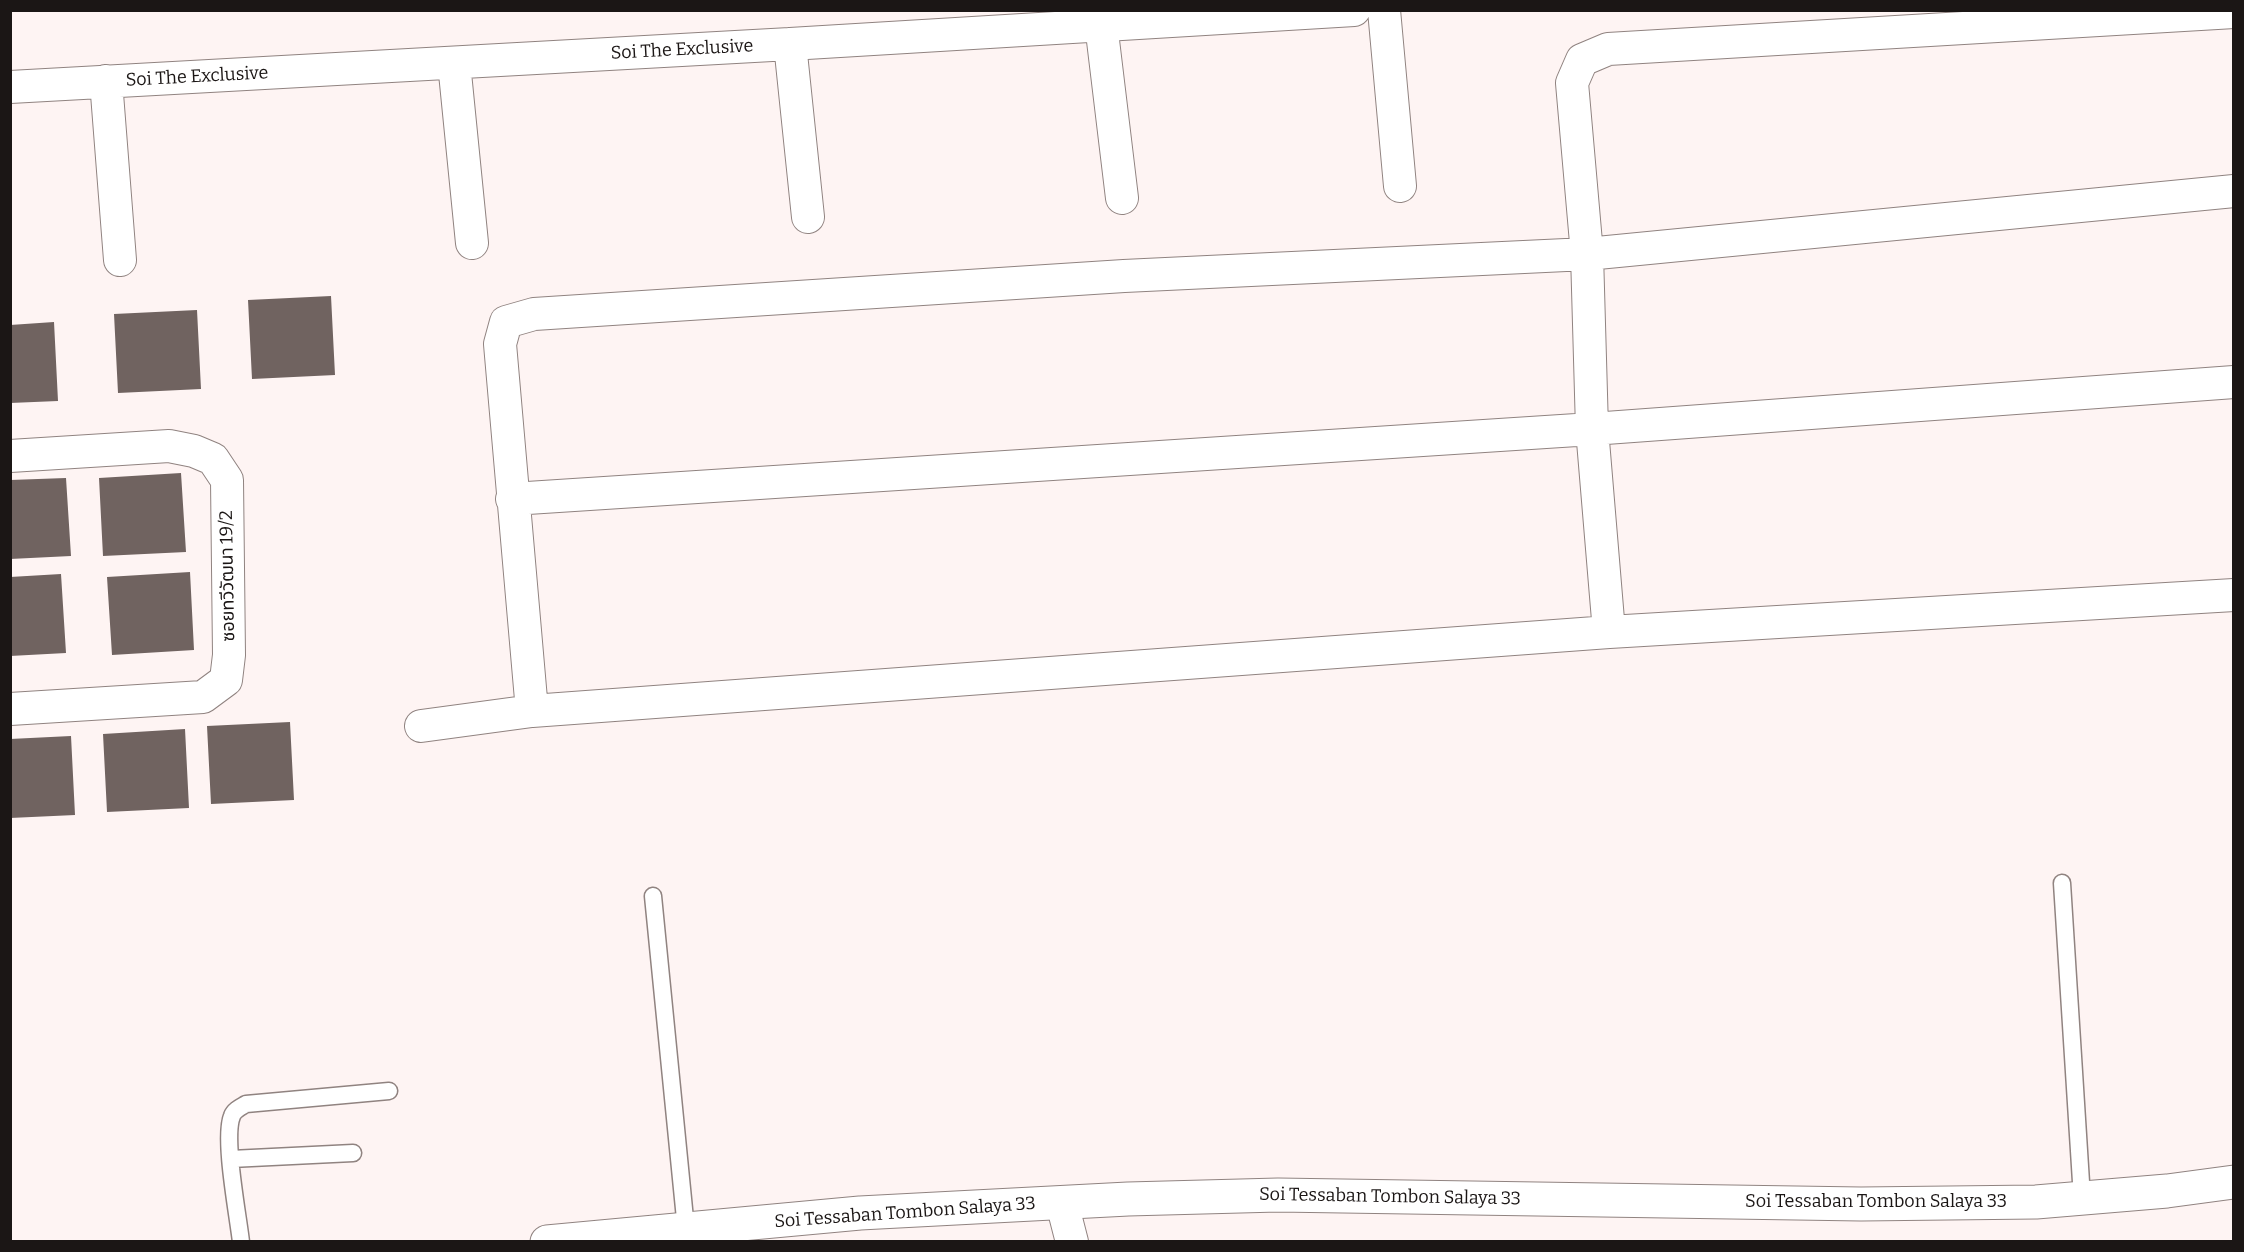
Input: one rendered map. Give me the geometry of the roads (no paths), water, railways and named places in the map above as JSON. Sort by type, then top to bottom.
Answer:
[{"type":"street","name":"Soi The Exclusive","points":[[10,87],[1354,10]]},
{"type":"street","points":[[1384,10],[1400,186]]},
{"type":"street","points":[[1609,632],[1592,429],[1587,254],[1572,83],[1582,60],[1608,49],[2234,12]]},
{"type":"street","points":[[1101,24],[1122,198]]},
{"type":"street","points":[[790,44],[808,217]]},
{"type":"street","points":[[454,63],[472,243]]},
{"type":"street","points":[[106,81],[120,260]]},
{"type":"street","points":[[532,711],[500,344],[506,322],[534,314],[1124,276],[1587,254],[2234,191]]},
{"type":"street","points":[[512,499],[1592,429],[2234,382]]},
{"type":"street","name":"ซอยทวีวัฒนา 19/2","points":[[10,456],[169,446],[194,450],[213,459],[227,480],[229,655],[226,681],[203,697],[10,709]]},
{"type":"street","points":[[421,726],[532,711],[1609,632],[2234,595]]},
{"type":"street","name":"Soi Tessaban Tombon Salaya 33","points":[[547,1242],[702,1233],[860,1213],[1278,1195],[1861,1204],[2036,1202],[2234,1182]]},
{"type":"street","points":[[1062,1203],[1072,1242]]},
{"type":"lane","points":[[2062,883],[2082,1198]]},
{"type":"lane","points":[[653,896],[702,1233]]},
{"type":"lane","points":[[241,1242],[231,1159],[229,1126],[233,1113],[246,1104],[389,1091]]},
{"type":"lane","points":[[231,1159],[353,1153]]}]
